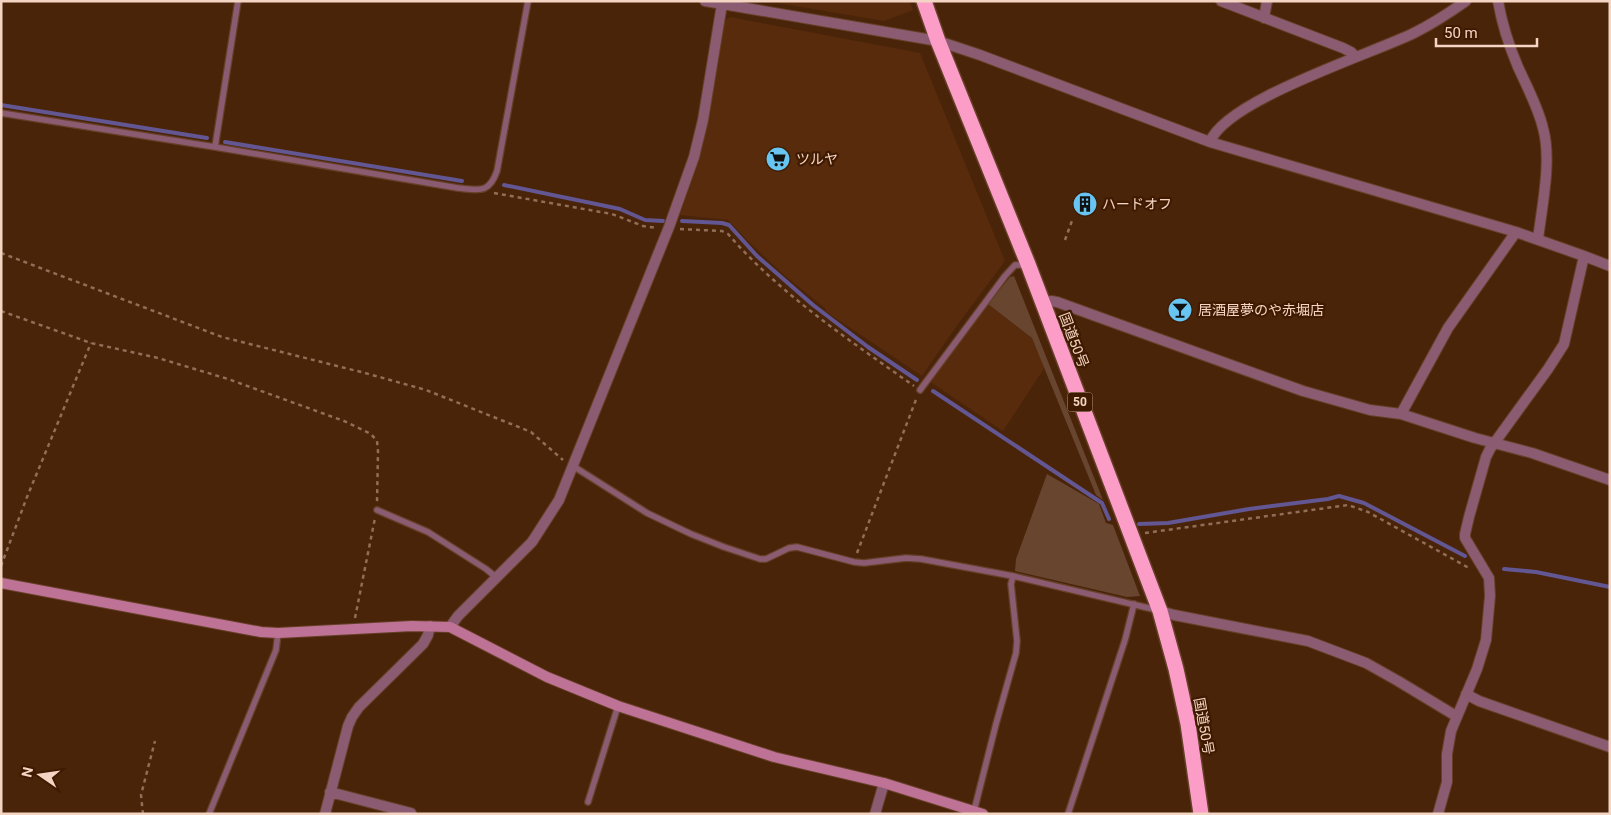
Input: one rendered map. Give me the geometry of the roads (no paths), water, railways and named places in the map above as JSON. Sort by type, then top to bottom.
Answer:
[{"type":"highway","name":"国道50号","points":[[924,1],[938,41],[1028,264],[1160,611],[1176,669],[1188,724],[1201,814]]},
{"type":"street","points":[[705,1],[938,41],[1210,142],[1516,232],[1610,266]]},
{"type":"street","points":[[1221,1],[1343,48],[1356,57]]},
{"type":"street","points":[[1264,18],[1267,1]]},
{"type":"street","points":[[1210,142],[1215,131],[1234,115],[1280,90],[1414,33],[1466,1]]},
{"type":"street","points":[[1498,1],[1504,29],[1544,129],[1546,150],[1545,180],[1538,239]]},
{"type":"street","points":[[450,627],[458,616],[532,542],[559,500],[669,227],[694,157],[703,120],[722,3]]},
{"type":"street","points":[[1401,414],[1448,328],[1516,232]]},
{"type":"street","points":[[1438,814],[1447,782],[1448,744],[1456,716],[1477,669],[1486,640],[1489,578],[1467,542],[1465,534],[1483,466],[1490,449],[1564,344],[1584,256]]},
{"type":"street","points":[[1043,304],[1051,301],[1057,302],[1294,388],[1370,410],[1401,414],[1532,453],[1610,480]]},
{"type":"street","points":[[1,583],[260,632],[278,633],[430,626],[450,627],[547,677],[618,706],[774,757],[884,783],[979,812]]},
{"type":"street","points":[[1160,611],[1308,642],[1366,663],[1456,716]]},
{"type":"street","points":[[325,814],[352,717],[364,701],[423,644],[430,626]]},
{"type":"street","points":[[1466,694],[1479,701],[1610,747]]},
{"type":"street","points":[[875,814],[884,783]]},
{"type":"street","points":[[330,792],[411,813]]},
{"type":"lane","points":[[215,147],[238,1]]},
{"type":"lane","points":[[1,113],[458,188],[480,190],[489,187],[497,171],[528,1]]},
{"type":"lane","points":[[920,390],[1005,276],[1015,265],[1028,264]]},
{"type":"lane","points":[[573,466],[646,513],[691,534],[760,559],[772,557],[789,548],[797,547],[854,562],[906,558],[921,559],[1013,576],[1160,611]]},
{"type":"lane","points":[[377,510],[428,532],[496,577]]},
{"type":"lane","points":[[979,812],[996,724],[1016,652],[1013,576]]},
{"type":"lane","points":[[1068,814],[1125,640],[1134,604]]},
{"type":"lane","points":[[209,814],[276,650],[278,633]]},
{"type":"lane","points":[[588,802],[618,706]]},
{"type":"waterway","points":[[1,105],[207,138]]},
{"type":"waterway","points":[[225,142],[462,181]]},
{"type":"waterway","points":[[504,185],[620,209],[645,220],[663,221]]},
{"type":"waterway","points":[[682,221],[729,225],[757,256],[813,305],[868,347],[917,380]]},
{"type":"waterway","points":[[933,391],[1102,503],[1109,519]]},
{"type":"waterway","points":[[1139,524],[1168,523],[1339,496],[1364,503],[1465,556]]},
{"type":"waterway","points":[[1504,569],[1536,572],[1610,587]]},
{"type":"place","name":"ツルヤ","points":[[778,159]]},
{"type":"place","name":"ハードオフ","points":[[1085,204]]},
{"type":"place","name":"居酒屋夢のや赤堀店","points":[[1180,310]]}]
